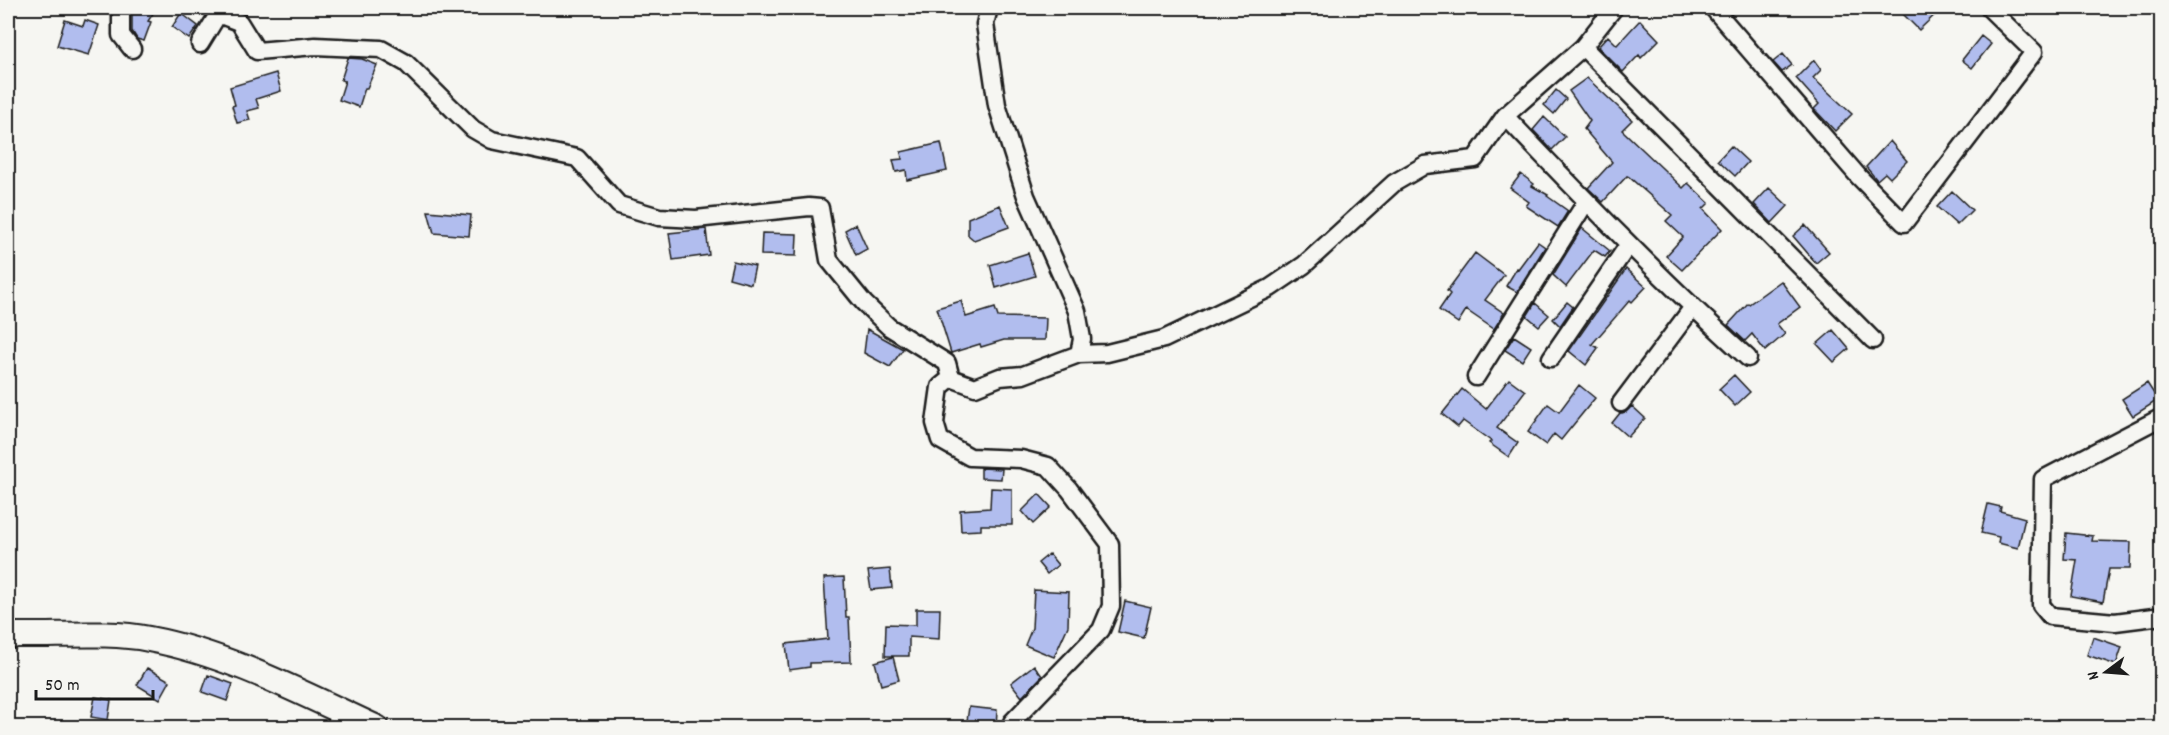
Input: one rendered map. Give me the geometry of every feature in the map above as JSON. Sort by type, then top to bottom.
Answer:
[{"type":"street","points":[[121,8],[121,35],[132,48]]},
{"type":"street","points":[[989,8],[985,24],[997,105],[1026,195],[1077,311],[1082,339],[1079,354]]},
{"type":"street","points":[[951,378],[975,387],[1000,377],[1023,375],[1079,354],[1107,353],[1164,339],[1270,288],[1304,265],[1394,183],[1425,165],[1475,159],[1505,116],[1583,47],[1614,8]]},
{"type":"street","points":[[1713,8],[1859,177],[1904,223],[2034,52],[1989,8]]},
{"type":"street","points":[[200,44],[220,10],[239,21],[257,51],[315,46],[381,49],[406,63],[473,129],[492,140],[577,158],[619,206],[659,217],[696,219],[774,210],[820,208],[830,260],[864,303],[889,327],[947,363],[951,378]]},
{"type":"street","points":[[1583,47],[1873,340]]},
{"type":"street","points":[[1505,116],[1586,202],[1748,358]]},
{"type":"street","points":[[1476,377],[1586,202]]},
{"type":"street","points":[[1551,358],[1629,244]]},
{"type":"street","points":[[1621,403],[1693,307]]},
{"type":"street","points":[[951,378],[940,387],[935,423],[940,440],[970,457],[1021,459],[1048,466],[1069,489],[1110,544],[1111,606],[1101,630],[1012,722],[1011,728]]},
{"type":"street","points":[[2162,417],[2043,478],[2041,605],[2050,616],[2115,622],[2162,616]]},
{"type":"street","points":[[8,637],[16,635],[117,636],[148,639],[228,660],[378,728]]},
{"type":"building","points":[[132,8],[147,8],[154,12],[148,21],[151,22],[144,41],[137,39],[132,31]]},
{"type":"building","points":[[1897,8],[1942,8],[1919,30]]},
{"type":"building","points":[[181,13],[198,26],[189,39],[172,27]]},
{"type":"building","points":[[65,20],[83,26],[85,20],[99,25],[89,55],[57,46]]},
{"type":"building","points":[[1640,20],[1659,40],[1641,58],[1639,55],[1623,72],[1598,47],[1608,36],[1617,45]]},
{"type":"building","points":[[1981,36],[1991,44],[1972,68],[1962,60]]},
{"type":"building","points":[[1783,54],[1792,65],[1782,72],[1773,62]]},
{"type":"building","points":[[348,58],[362,59],[377,65],[365,88],[359,107],[339,100],[345,81],[341,80]]},
{"type":"building","points":[[1814,60],[1821,70],[1813,78],[1852,114],[1835,131],[1814,109],[1819,104],[1796,78]]},
{"type":"building","points":[[276,73],[281,91],[256,99],[259,108],[247,111],[250,120],[237,123],[230,87]]},
{"type":"building","points":[[1587,78],[1632,120],[1622,130],[1683,188],[1688,183],[1709,203],[1703,209],[1722,229],[1682,270],[1666,256],[1683,237],[1666,221],[1672,215],[1629,177],[1627,176],[1603,202],[1588,188],[1612,162],[1584,129],[1590,121],[1569,91]]},
{"type":"building","points":[[1556,90],[1566,99],[1554,114],[1544,105]]},
{"type":"building","points":[[1544,117],[1565,137],[1552,150],[1533,130]]},
{"type":"building","points":[[1890,141],[1907,161],[1890,178],[1885,173],[1877,180],[1866,167]]},
{"type":"building","points":[[941,143],[947,171],[907,180],[906,170],[896,172],[893,160],[902,159],[901,152]]},
{"type":"building","points":[[1731,146],[1748,162],[1735,176],[1718,160]]},
{"type":"building","points":[[1521,174],[1534,184],[1532,186],[1568,211],[1558,227],[1526,206],[1529,202],[1510,188]]},
{"type":"building","points":[[1769,188],[1788,206],[1772,223],[1754,204]]},
{"type":"building","points":[[1952,191],[1972,210],[1957,225],[1937,207]]},
{"type":"building","points":[[1000,205],[1009,227],[974,240],[968,235],[968,218]]},
{"type":"building","points":[[428,211],[471,215],[469,236],[434,233]]},
{"type":"building","points":[[856,224],[867,249],[856,255],[845,230]]},
{"type":"building","points":[[1805,225],[1829,252],[1816,263],[1793,236]]},
{"type":"building","points":[[1582,228],[1610,251],[1605,257],[1594,250],[1566,287],[1553,275]]},
{"type":"building","points":[[706,229],[709,255],[673,260],[669,233]]},
{"type":"building","points":[[762,233],[797,234],[796,256],[761,255]]},
{"type":"building","points":[[1538,242],[1545,247],[1517,292],[1506,286],[1517,268]]},
{"type":"building","points":[[1028,253],[1035,276],[996,288],[990,265]]},
{"type":"building","points":[[1475,253],[1504,275],[1485,300],[1504,313],[1494,329],[1466,310],[1458,323],[1439,310],[1450,294],[1447,291]]},
{"type":"building","points":[[733,261],[755,266],[751,284],[729,278]]},
{"type":"building","points":[[1626,269],[1646,287],[1632,302],[1630,300],[1592,344],[1598,348],[1586,365],[1569,351]]},
{"type":"building","points":[[1781,281],[1800,307],[1777,324],[1785,334],[1765,351],[1752,334],[1745,341],[1728,325],[1748,303]]},
{"type":"building","points":[[961,301],[966,317],[995,308],[998,317],[1046,318],[1045,340],[1004,340],[981,347],[980,344],[951,353],[937,308]]},
{"type":"building","points":[[1567,302],[1573,307],[1560,326],[1553,319]]},
{"type":"building","points":[[1535,303],[1549,315],[1539,326],[1527,316]]},
{"type":"building","points":[[867,329],[903,349],[890,367],[864,353]]},
{"type":"building","points":[[1833,330],[1849,349],[1834,362],[1817,344]]},
{"type":"building","points":[[1514,336],[1531,347],[1522,361],[1505,350]]},
{"type":"building","points":[[1734,375],[1750,392],[1735,406],[1719,389]]},
{"type":"building","points":[[1509,379],[1525,391],[1497,428],[1518,443],[1509,457],[1463,421],[1458,427],[1442,414],[1462,389],[1486,409]]},
{"type":"building","points":[[2147,383],[2158,400],[2133,416],[2122,399]]},
{"type":"building","points":[[1579,385],[1595,398],[1561,440],[1554,434],[1546,445],[1528,432],[1548,404],[1559,412]]},
{"type":"building","points":[[1632,406],[1645,418],[1628,437],[1612,423],[1620,413],[1626,412]]},
{"type":"building","points":[[981,468],[1002,469],[1001,479],[981,478]]},
{"type":"building","points":[[991,488],[1012,489],[1012,525],[981,525],[981,530],[961,531],[960,510],[990,508]]},
{"type":"building","points":[[1039,494],[1051,507],[1033,524],[1022,511]]},
{"type":"building","points":[[1988,504],[2001,507],[2000,511],[2025,518],[2018,548],[1998,543],[1999,537],[1981,533]]},
{"type":"building","points":[[2066,533],[2093,536],[2092,541],[2131,542],[2130,569],[2109,569],[2103,602],[2071,596],[2077,560],[2064,559]]},
{"type":"building","points":[[1049,554],[1058,565],[1047,574],[1038,563]]},
{"type":"building","points":[[890,569],[892,588],[871,590],[868,571]]},
{"type":"building","points":[[844,577],[851,662],[810,663],[810,667],[789,670],[786,644],[828,639],[824,578]]},
{"type":"building","points":[[1034,590],[1069,592],[1068,626],[1054,657],[1025,645],[1032,628]]},
{"type":"building","points":[[1125,601],[1151,607],[1144,638],[1118,632]]},
{"type":"building","points":[[916,609],[940,609],[939,639],[909,637],[909,656],[885,656],[886,624],[916,625]]},
{"type":"building","points":[[2093,637],[2122,647],[2116,665],[2087,655]]},
{"type":"building","points":[[893,657],[899,680],[881,685],[875,662]]},
{"type":"building","points":[[1034,665],[1042,676],[1022,697],[1011,683]]},
{"type":"building","points":[[147,668],[170,681],[160,699],[137,685]]},
{"type":"building","points":[[208,675],[233,684],[227,701],[202,692]]},
{"type":"building","points":[[95,697],[111,700],[108,720],[91,717]]},
{"type":"building","points":[[969,707],[997,710],[996,728],[966,728]]}]
